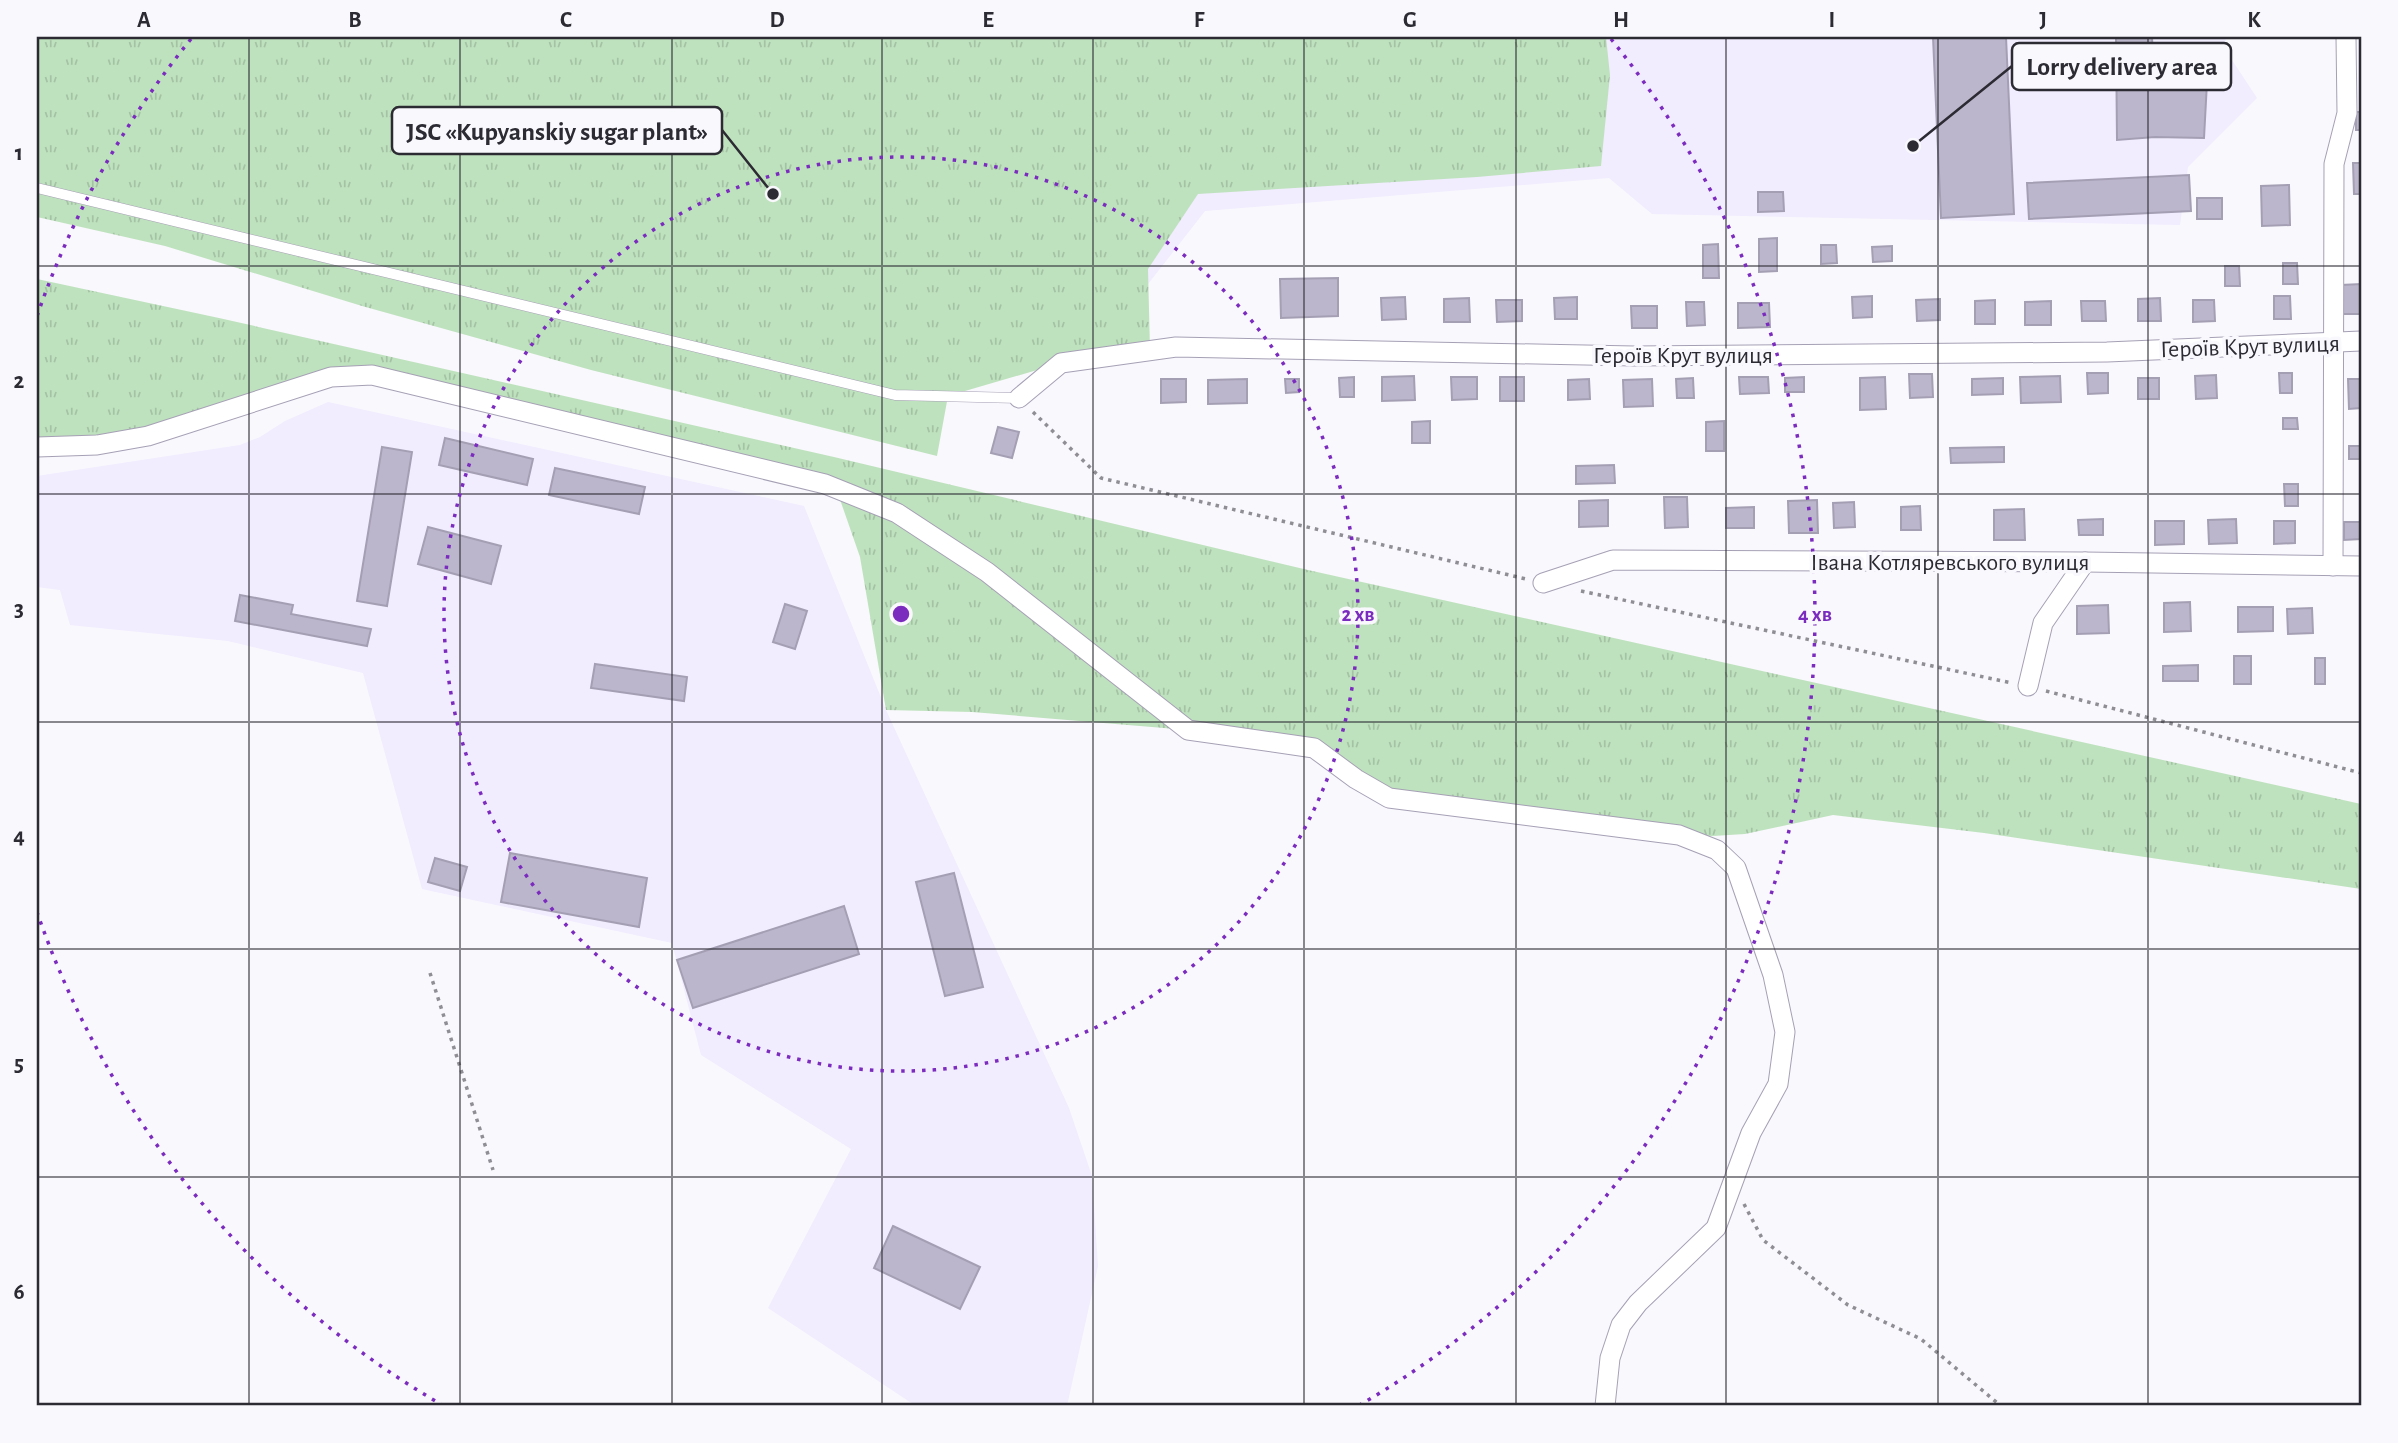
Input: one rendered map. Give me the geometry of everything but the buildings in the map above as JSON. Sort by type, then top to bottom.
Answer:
[{"type":"street","points":[[2333,566],[2334,164],[2347,113],[2346,37]]},
{"type":"street","name":"Героїв Крут вулиця","points":[[1018,398],[1061,363],[1176,346],[1634,356],[2108,352],[2361,341]]},
{"type":"street","points":[[37,447],[97,445],[148,436],[331,377],[372,375],[825,484],[897,513],[987,572],[1188,730],[1314,748],[1356,779],[1389,798],[1679,835],[1717,850],[1736,868],[1773,975],[1785,1032],[1778,1084],[1751,1133],[1716,1228],[1638,1303],[1621,1325],[1610,1358],[1605,1406]]},
{"type":"street","name":"Івана Котляревського вулиця","points":[[1543,583],[1613,560],[2361,566]]},
{"type":"street","points":[[2028,686],[2043,622],[2085,562]]},
{"type":"lane","points":[[37,188],[895,395],[1018,398]]},
{"type":"path","points":[[1018,398],[1101,478],[1543,583],[2028,686],[2361,773]]},
{"type":"path","points":[[430,973],[494,1171]]},
{"type":"path","points":[[1734,1183],[1763,1240],[1848,1305],[1921,1339],[2001,1406]]},
{"type":"shaded area","points":[[37,37],[2225,37],[2228,54],[2257,98],[2188,167],[2180,225],[1652,214],[1609,178],[1205,211],[1127,311]]},
{"type":"shaded area","points":[[328,402],[804,506],[886,710],[1069,1108],[1092,1176],[1098,1266],[1067,1406],[916,1406],[768,1308],[851,1149],[701,1055],[672,943],[422,889],[363,673],[228,641],[70,625],[60,590],[37,587],[37,476],[240,445]]},
{"type":"green space","points":[[37,37],[1606,37],[1610,75],[1601,166],[1477,177],[1198,194],[1148,269],[1150,350],[1061,363],[948,396],[937,456],[591,370],[362,306],[165,246],[37,217]]},
{"type":"green space","points":[[37,279],[834,457],[1308,570],[2361,804],[2361,889],[1984,833],[1833,815],[1745,834],[1697,837],[1389,798],[1318,746],[1188,730],[972,712],[886,710],[860,557],[836,488],[372,375],[148,436],[37,446]]},
{"type":"place","name":"Lorry delivery area","points":[[1913,146]]},
{"type":"place","name":"JSC «Kupyanskiy sugar plant»","points":[[773,194]]}]
